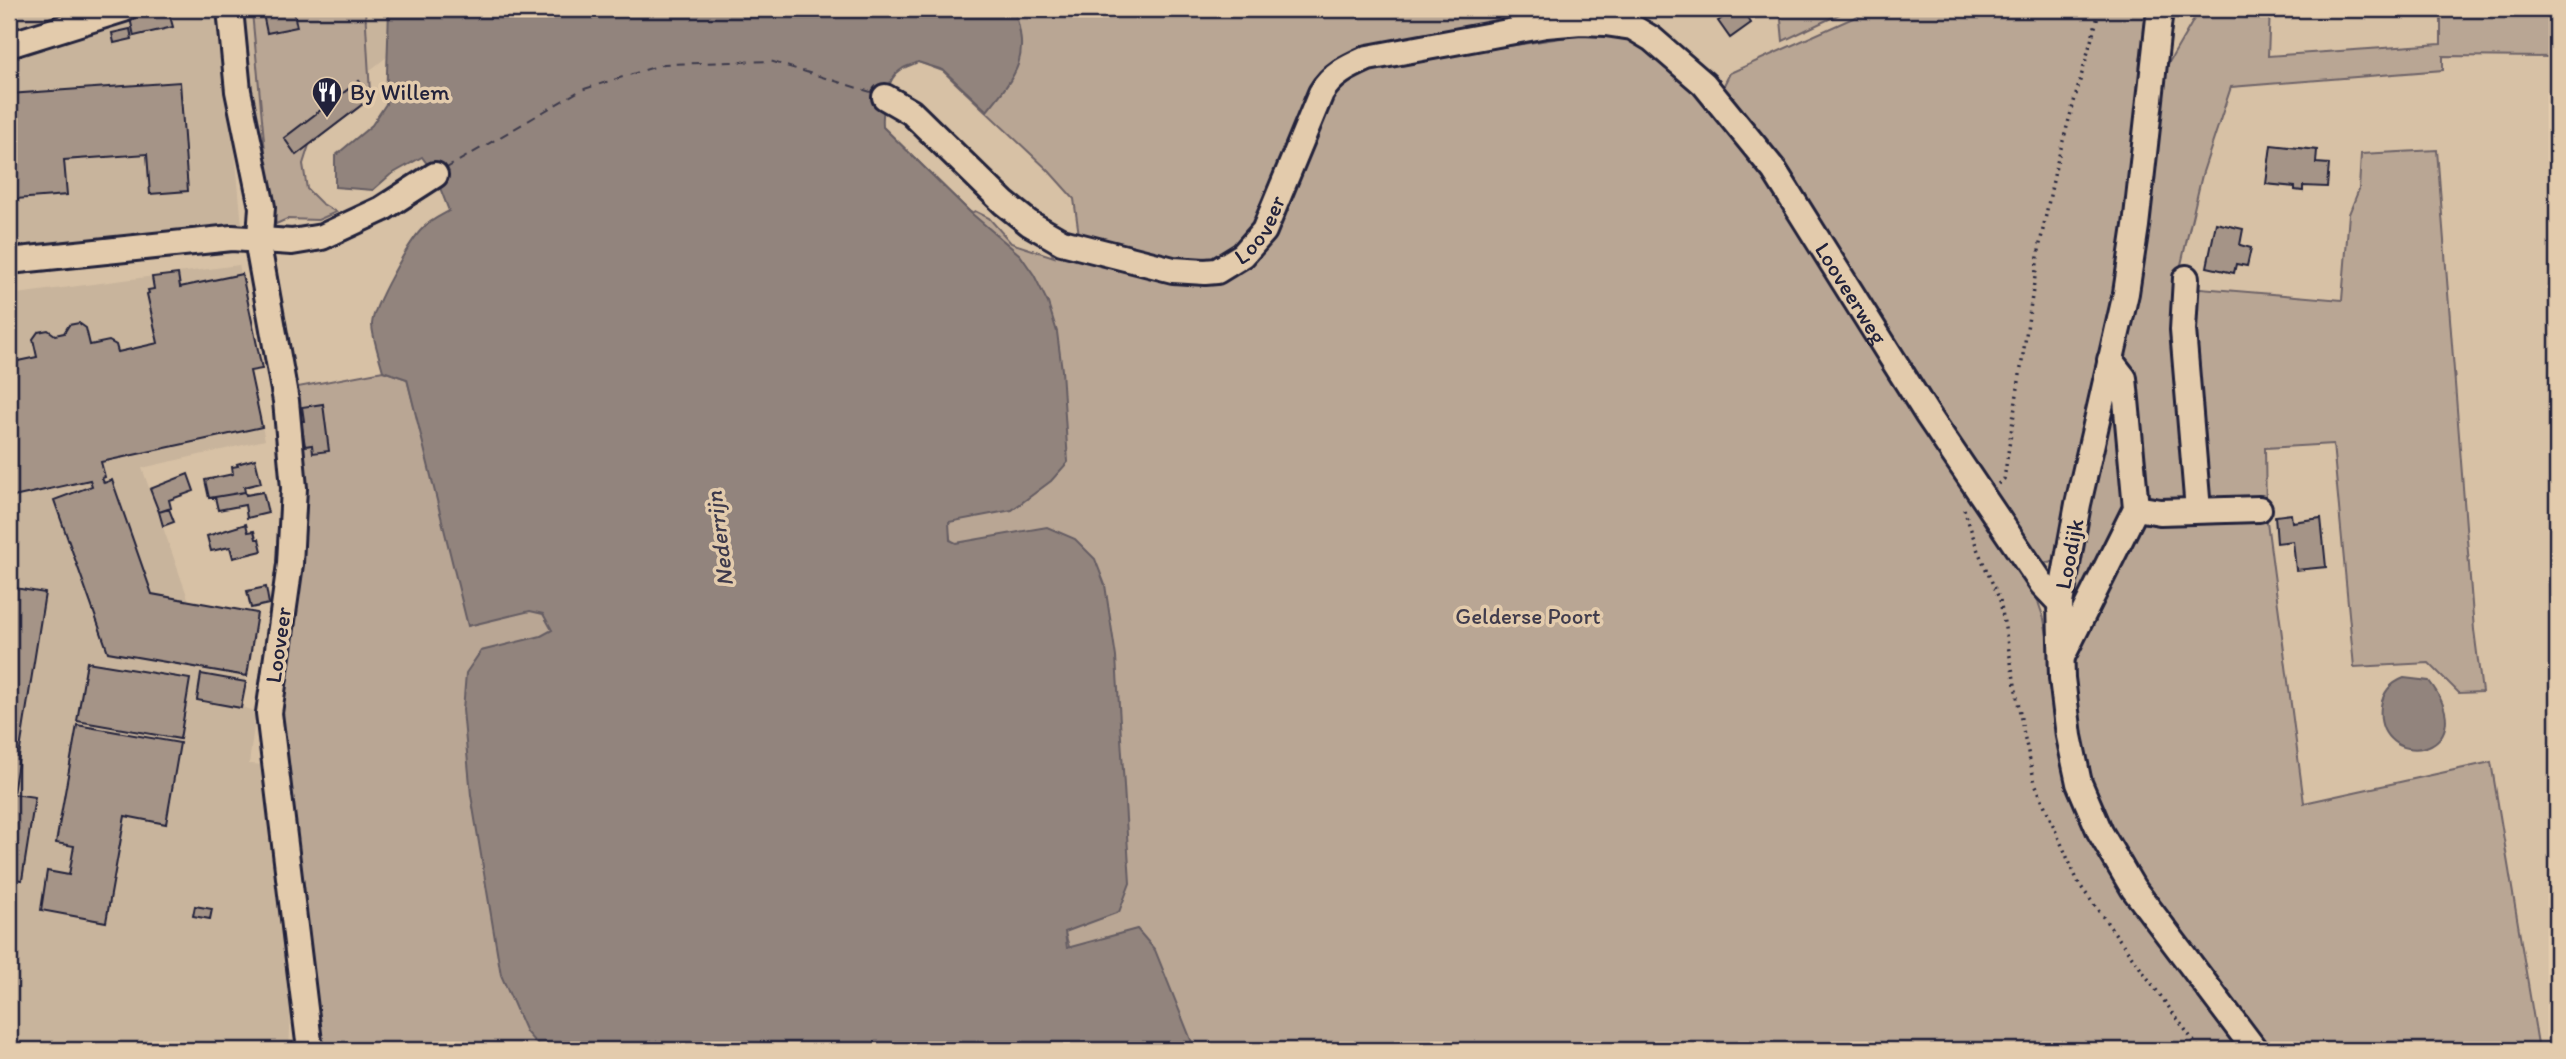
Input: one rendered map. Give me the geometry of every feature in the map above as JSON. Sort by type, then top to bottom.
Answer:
[{"type":"street","points":[[9,45],[124,9]]},
{"type":"street","name":"Looveer","points":[[230,9],[238,91],[262,207],[259,251],[286,401],[293,488],[290,564],[269,713],[310,1050]]},
{"type":"street","name":"Loodijk","points":[[2161,9],[2126,293],[2078,504],[2060,603],[2061,659],[2069,736],[2079,783],[2100,832],[2133,888],[2255,1050]]},
{"type":"street","name":"Looveer","points":[[885,97],[911,112],[1004,203],[1029,223],[1062,242],[1173,270],[1217,271],[1243,255],[1264,231],[1321,93],[1328,81],[1341,70],[1368,58],[1546,25],[1605,23]]},
{"type":"street","name":"Looveerweg","points":[[1605,23],[1632,27],[1652,39],[1704,84],[1774,170],[1927,414],[2042,584],[2060,603]]},
{"type":"street","points":[[9,261],[232,238],[292,242],[323,237],[382,209],[435,175]]},
{"type":"street","points":[[2186,278],[2183,330],[2198,510]]},
{"type":"street","points":[[2061,659],[2136,508],[2124,378],[2110,360]]},
{"type":"street","points":[[2136,508],[2160,512],[2259,509]]},
{"type":"path","points":[[1984,498],[2004,479],[2038,257],[2056,166],[2100,9]]},
{"type":"shaded area","points":[[9,9],[389,9],[388,56],[284,138],[234,139],[242,226],[77,243],[9,246]]},
{"type":"shaded area","points":[[239,265],[262,369],[250,372],[265,440],[142,468],[189,601],[257,613],[241,707],[256,711],[249,764],[269,765],[294,947],[289,1050],[9,1050],[9,295]]},
{"type":"green space","points":[[271,9],[365,9],[370,93],[359,107],[309,145],[303,164],[307,189],[321,203],[336,212],[318,220],[287,219],[276,224],[267,172],[252,12]]},
{"type":"green space","points":[[863,9],[1593,9],[1595,13],[1375,46],[1336,60],[1318,78],[1262,210],[1239,243],[1209,262],[1176,259],[1079,235],[1074,199],[1048,170],[943,71],[918,62]]},
{"type":"green space","points":[[1780,9],[1850,9],[1783,41]]},
{"type":"green space","points":[[1873,9],[2150,9],[2122,256],[2059,557],[2050,563],[2037,561],[1721,91],[1730,73]]},
{"type":"green space","points":[[2200,9],[2270,9],[2268,56],[2441,44],[2441,9],[2557,9],[2557,57],[2443,56],[2443,70],[2231,87],[2202,175],[2176,286],[2193,492],[2185,507],[2140,498],[2120,352],[2161,76]]},
{"type":"green space","name":"Gelderse Poort","points":[[1568,32],[1616,33],[1640,43],[1683,76],[1764,168],[2035,593],[2044,619],[2075,786],[2243,1050],[1103,1050],[1070,950],[950,538],[881,125],[971,213],[975,211],[989,218],[1011,243],[1054,257],[1046,244],[1229,272],[1323,106],[1357,69],[1568,37]]},
{"type":"green space","points":[[2437,150],[2474,630],[2482,692],[2459,693],[2429,663],[2354,667],[2333,444],[2265,448],[2266,514],[2304,803],[2491,762],[2539,1050],[2266,1050],[2115,846],[2078,740],[2070,652],[2137,520],[2204,507],[2189,287],[2342,300],[2349,214],[2359,189],[2361,154]]},
{"type":"green space","points":[[383,371],[407,379],[438,499],[517,483],[665,1050],[320,1050],[287,805],[279,681],[300,444],[298,387]]},
{"type":"green space","points":[[2114,377],[2127,498],[2069,632],[2072,572]]},
{"type":"water","name":"Nederrijn","points":[[389,9],[1014,9],[1019,26],[1021,53],[1007,86],[987,111],[943,70],[918,62],[896,74],[888,87],[884,103],[883,127],[971,213],[1020,255],[1048,303],[1057,332],[1068,462],[1051,481],[1012,510],[949,522],[950,540],[956,543],[1047,527],[1075,539],[1095,559],[1105,585],[1116,657],[1130,883],[1119,912],[1065,932],[1067,948],[1137,929],[1155,950],[1195,1050],[542,1050],[526,1032],[501,975],[471,795],[463,710],[466,673],[481,651],[541,636],[552,630],[543,614],[530,611],[468,626],[407,379],[383,371],[376,348],[372,324],[378,303],[392,275],[422,229],[449,211],[435,175],[422,157],[390,175],[373,190],[335,187],[335,156],[372,125],[386,104]]},
{"type":"water","points":[[2404,678],[2429,681],[2444,707],[2445,727],[2438,740],[2424,748],[2408,748],[2393,741],[2383,728],[2381,706],[2384,696],[2392,685]]},
{"type":"building","points":[[168,9],[173,27],[134,36],[130,18]]},
{"type":"building","points":[[262,9],[293,9],[297,27],[267,33]]},
{"type":"building","points":[[1735,9],[1742,9],[1751,23],[1730,38],[1718,21]]},
{"type":"building","points":[[130,29],[132,39],[114,43],[112,33]]},
{"type":"building","points":[[359,81],[372,97],[296,155],[284,138]]},
{"type":"building","points":[[180,82],[188,191],[150,194],[147,154],[64,160],[67,195],[16,199],[13,155],[9,156],[9,94]]},
{"type":"building","points":[[2271,145],[2317,150],[2316,163],[2329,164],[2327,187],[2303,186],[2303,191],[2295,190],[2295,187],[2266,184]]},
{"type":"building","points":[[2216,223],[2243,229],[2240,245],[2251,248],[2247,266],[2236,264],[2234,273],[2207,267]]},
{"type":"building","points":[[178,274],[180,287],[242,274],[262,369],[250,371],[262,427],[101,462],[105,477],[102,478],[104,483],[112,480],[152,594],[257,613],[247,676],[108,652],[54,500],[92,486],[90,480],[9,498],[9,376],[15,375],[13,369],[18,361],[37,357],[33,339],[38,332],[48,330],[55,335],[64,333],[69,325],[79,323],[86,328],[90,345],[109,341],[116,345],[118,352],[158,343],[148,290],[154,289],[152,277]]},
{"type":"building","points":[[323,404],[329,451],[313,453],[312,445],[305,446],[302,407]]},
{"type":"building","points":[[255,459],[261,483],[244,487],[245,492],[209,498],[205,480],[233,474],[232,467]]},
{"type":"building","points":[[188,474],[194,491],[169,500],[171,508],[159,512],[150,489]]},
{"type":"building","points":[[245,492],[246,495],[263,492],[268,513],[247,518],[245,505],[218,510],[215,497]]},
{"type":"building","points":[[169,509],[174,522],[163,526],[159,512]]},
{"type":"building","points":[[2291,514],[2292,522],[2321,518],[2326,567],[2296,570],[2293,541],[2277,543],[2275,516]]},
{"type":"building","points":[[246,524],[248,532],[254,531],[256,539],[259,539],[262,551],[233,558],[230,547],[211,551],[207,536]]},
{"type":"building","points":[[9,587],[45,593],[13,794],[35,797],[22,880],[9,878]]},
{"type":"building","points":[[266,587],[269,604],[251,608],[247,591]]},
{"type":"building","points":[[87,662],[190,679],[180,739],[77,721]]},
{"type":"building","points":[[201,674],[246,682],[241,708],[197,700]]},
{"type":"building","points":[[77,725],[180,743],[166,824],[125,816],[106,922],[41,910],[47,871],[69,875],[74,846],[56,843]]},
{"type":"building","points":[[195,906],[212,909],[210,919],[193,916]]},
{"type":"ferry route","points":[[445,169],[581,90],[664,64],[770,61],[874,93]]},
{"type":"place","name":"By Willem","points":[[327,119]]}]
